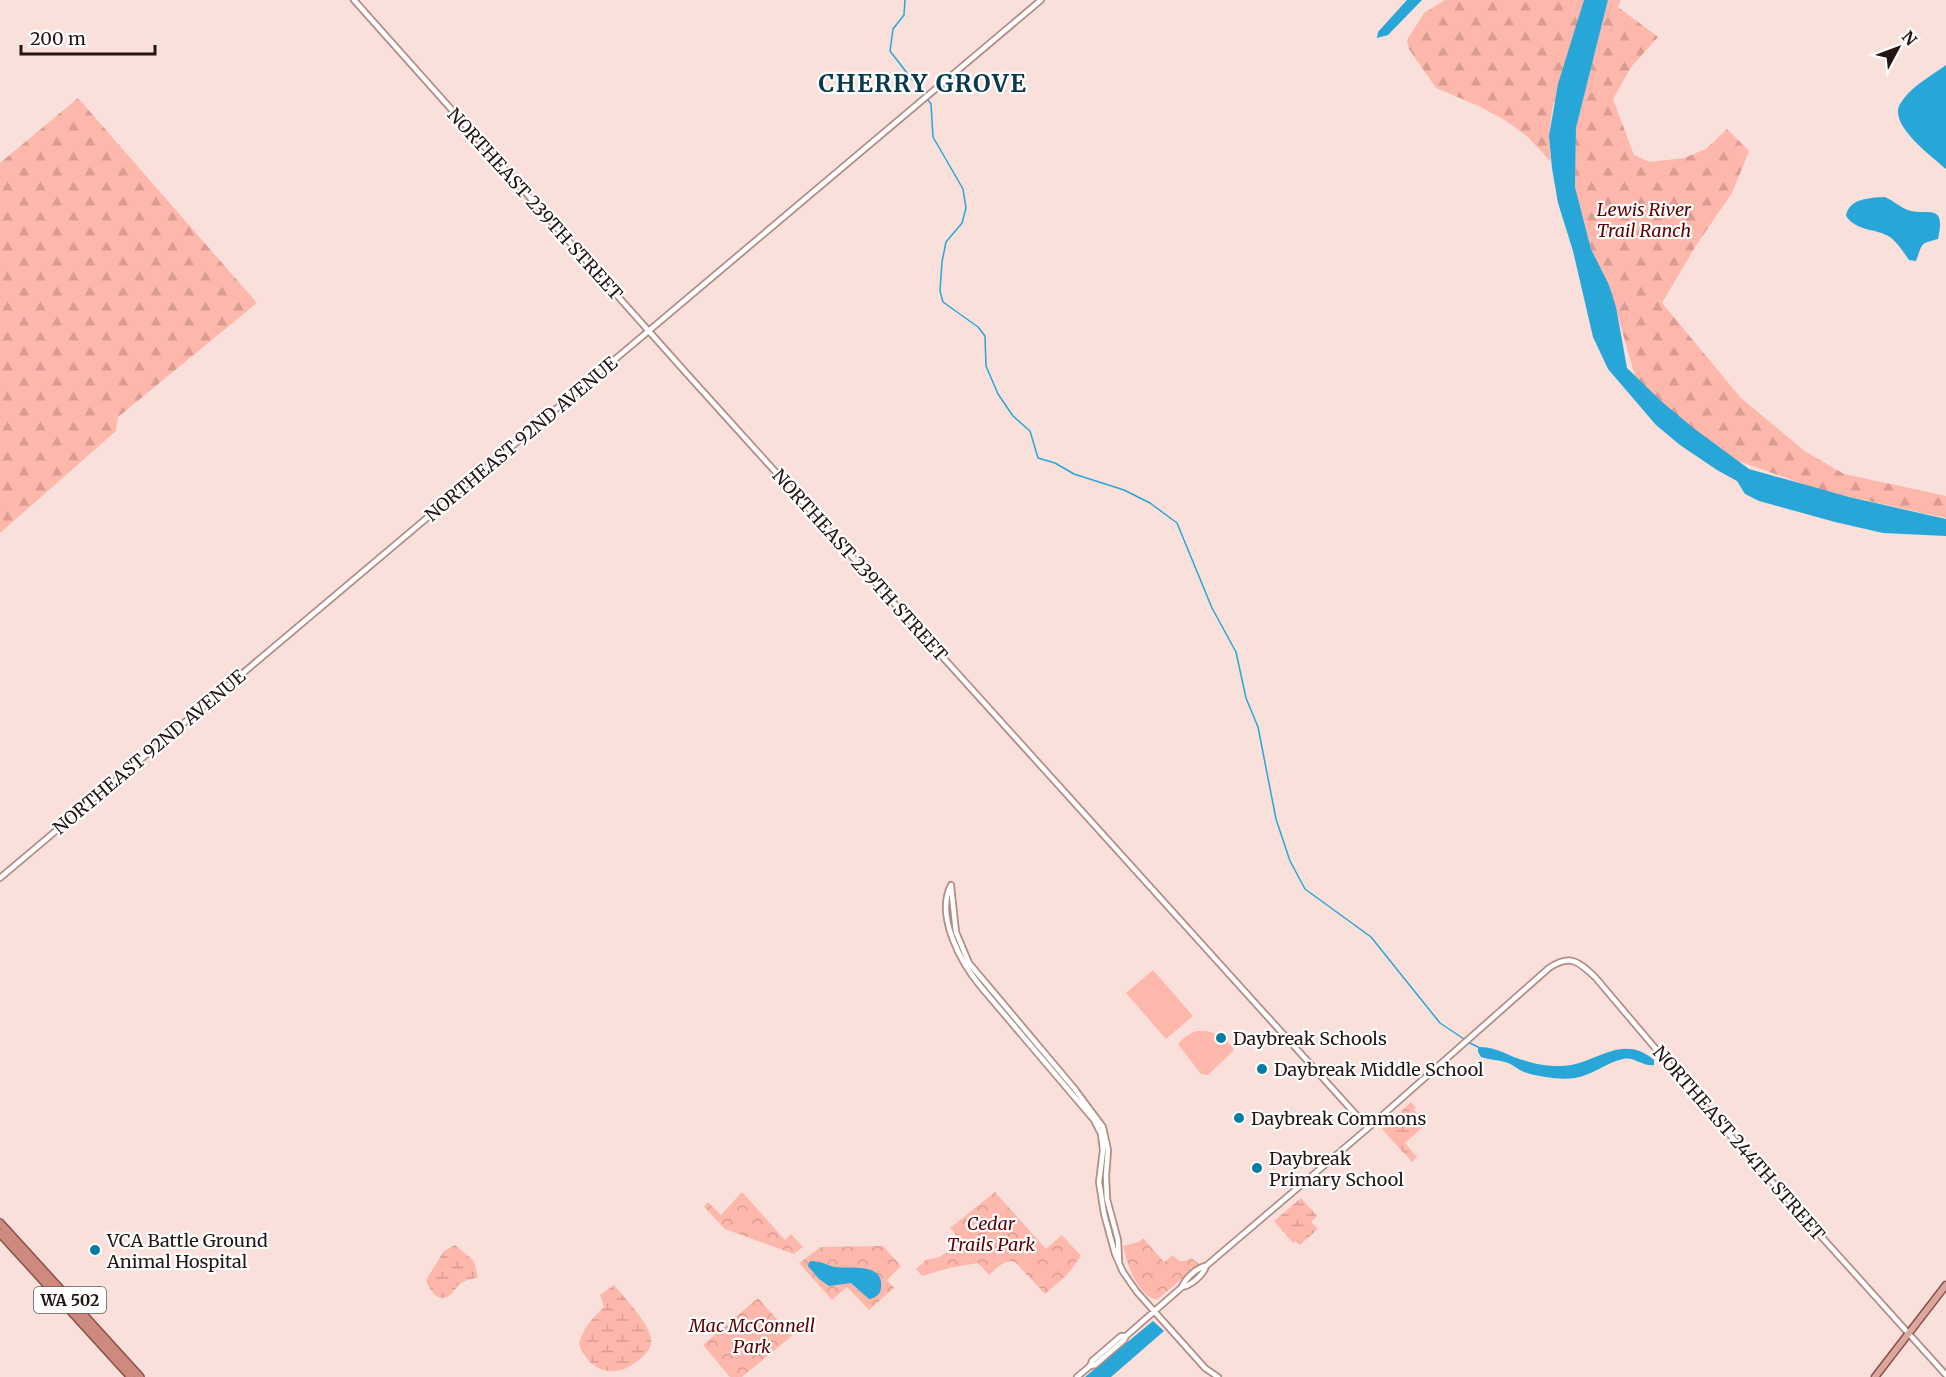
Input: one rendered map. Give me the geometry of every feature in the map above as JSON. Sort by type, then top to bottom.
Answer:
[{"type":"highway","name":"WA 502","points":[[0,1223],[140,1377]]},
{"type":"highway","name":"WA 502","points":[[0,1233],[132,1377]]},
{"type":"main road","points":[[1875,1377],[1946,1285]]},
{"type":"street","name":"NORTHEAST 239TH STREET","points":[[354,0],[649,332],[1368,1128]]},
{"type":"street","name":"NORTHEAST 92ND AVENUE","points":[[0,878],[1041,0]]},
{"type":"street","points":[[1119,1261],[1118,1240],[1107,1199],[1108,1150],[1103,1127],[1074,1088],[969,963],[956,932],[951,885],[948,892],[948,917],[955,945],[965,966],[1100,1130],[1103,1150],[1100,1189],[1104,1214],[1115,1254],[1129,1283],[1205,1368],[1218,1377]]},
{"type":"street","name":"NORTHEAST 244TH STREET","points":[[1368,1128],[1549,968],[1565,960],[1580,963],[1595,977],[1711,1114],[1946,1374]]},
{"type":"street","points":[[1077,1377],[1120,1336],[1125,1335],[1182,1287],[1187,1286],[1205,1271],[1206,1266],[1368,1128]]},
{"type":"green space","points":[[1445,0],[1584,0],[1552,110],[1549,136],[1551,162],[1528,137],[1506,121],[1481,107],[1436,88],[1409,49],[1407,40],[1424,13]]},
{"type":"green space","name":"Lewis River Trail Ranch","points":[[1608,0],[1621,0],[1618,7],[1658,37],[1631,67],[1613,99],[1634,155],[1650,162],[1684,158],[1706,149],[1727,129],[1749,151],[1732,193],[1695,247],[1662,303],[1741,398],[1806,452],[1844,474],[1946,496],[1946,518],[1823,491],[1733,459],[1679,420],[1635,376],[1609,285],[1591,249],[1575,187],[1576,128]]},
{"type":"green space","points":[[78,98],[257,303],[118,417],[116,431],[0,533],[0,163]]},
{"type":"green space","points":[[1153,970],[1193,1016],[1166,1039],[1126,993]]},
{"type":"green space","points":[[1196,1031],[1218,1034],[1234,1050],[1208,1075],[1201,1074],[1178,1044],[1186,1036]]},
{"type":"green space","points":[[1411,1102],[1416,1108],[1414,1110],[1424,1122],[1422,1128],[1405,1143],[1417,1157],[1412,1162],[1382,1129]]},
{"type":"green space","points":[[742,1192],[785,1240],[791,1234],[803,1247],[794,1254],[725,1229],[704,1207],[708,1202],[721,1215]]},
{"type":"green space","name":"Cedar Trails Park","points":[[995,1192],[1046,1249],[1062,1235],[1081,1256],[1067,1275],[1045,1294],[1015,1262],[1011,1261],[1001,1265],[989,1275],[978,1263],[922,1276],[916,1269],[926,1260],[939,1257],[962,1242],[950,1228]]},
{"type":"green space","points":[[1301,1198],[1317,1216],[1311,1222],[1318,1229],[1300,1245],[1296,1241],[1293,1243],[1274,1221]]},
{"type":"green space","points":[[1143,1238],[1164,1262],[1173,1255],[1184,1261],[1191,1258],[1199,1264],[1157,1300],[1150,1297],[1139,1286],[1130,1270],[1123,1246],[1139,1242]]},
{"type":"green space","points":[[455,1245],[474,1261],[478,1277],[462,1283],[446,1297],[438,1297],[432,1292],[426,1280],[444,1251]]},
{"type":"green space","points":[[883,1246],[901,1266],[887,1280],[894,1288],[869,1310],[847,1287],[832,1300],[799,1263],[821,1247]]},
{"type":"green space","points":[[614,1285],[641,1318],[650,1333],[651,1342],[647,1352],[635,1363],[617,1371],[610,1371],[591,1363],[579,1344],[586,1328],[604,1307],[600,1295]]},
{"type":"green space","name":"Mac McConnell Park","points":[[758,1298],[792,1336],[742,1377],[730,1377],[703,1345]]},
{"type":"water","points":[[1407,0],[1422,0],[1388,35],[1377,38],[1378,32]]},
{"type":"water","points":[[1584,0],[1608,0],[1576,128],[1575,187],[1591,249],[1609,285],[1616,307],[1627,368],[1692,427],[1749,469],[1849,497],[1946,519],[1946,536],[1883,533],[1759,501],[1745,494],[1737,481],[1680,445],[1656,425],[1608,369],[1593,337],[1573,251],[1558,203],[1549,136],[1558,84]]},
{"type":"water","points":[[1946,65],[1946,169],[1906,131],[1898,112],[1900,104],[1909,92]]},
{"type":"water","points":[[1885,197],[1908,210],[1938,215],[1940,228],[1938,239],[1922,245],[1916,261],[1909,260],[1890,237],[1856,225],[1846,216],[1848,210],[1856,202]]},
{"type":"water","points":[[1478,1047],[1491,1048],[1533,1063],[1558,1066],[1571,1065],[1606,1053],[1630,1049],[1642,1052],[1654,1060],[1654,1065],[1627,1058],[1581,1076],[1569,1079],[1550,1078],[1524,1072],[1505,1062],[1481,1057]]},
{"type":"water","points":[[811,1261],[835,1267],[871,1270],[880,1279],[880,1292],[876,1297],[869,1299],[851,1283],[829,1286],[819,1279],[808,1266]]},
{"type":"water","points":[[1153,1321],[1164,1331],[1111,1377],[1085,1377]]},
{"type":"waterway","points":[[905,0],[904,15],[893,29],[890,51],[931,104],[933,137],[963,189],[966,208],[962,223],[946,242],[940,291],[943,302],[978,327],[985,336],[986,366],[998,394],[1013,416],[1030,431],[1038,458],[1055,463],[1074,474],[1124,490],[1150,503],[1177,523],[1212,608],[1236,652],[1246,698],[1258,727],[1276,819],[1290,861],[1305,889],[1371,937],[1440,1023],[1464,1039]]},
{"type":"waterway","points":[[1468,1042],[1478,1047]]},
{"type":"place","name":"Daybreak Schools","points":[[1221,1038]]},
{"type":"place","name":"Daybreak Middle School","points":[[1262,1069]]},
{"type":"place","name":"Daybreak Commons","points":[[1239,1118]]},
{"type":"place","name":"Daybreak Primary School","points":[[1257,1168]]},
{"type":"place","name":"VCA Battle Ground Animal Hospital","points":[[95,1250]]},
{"type":"district","name":"CHERRY GROVE","points":[[923,83]]}]
